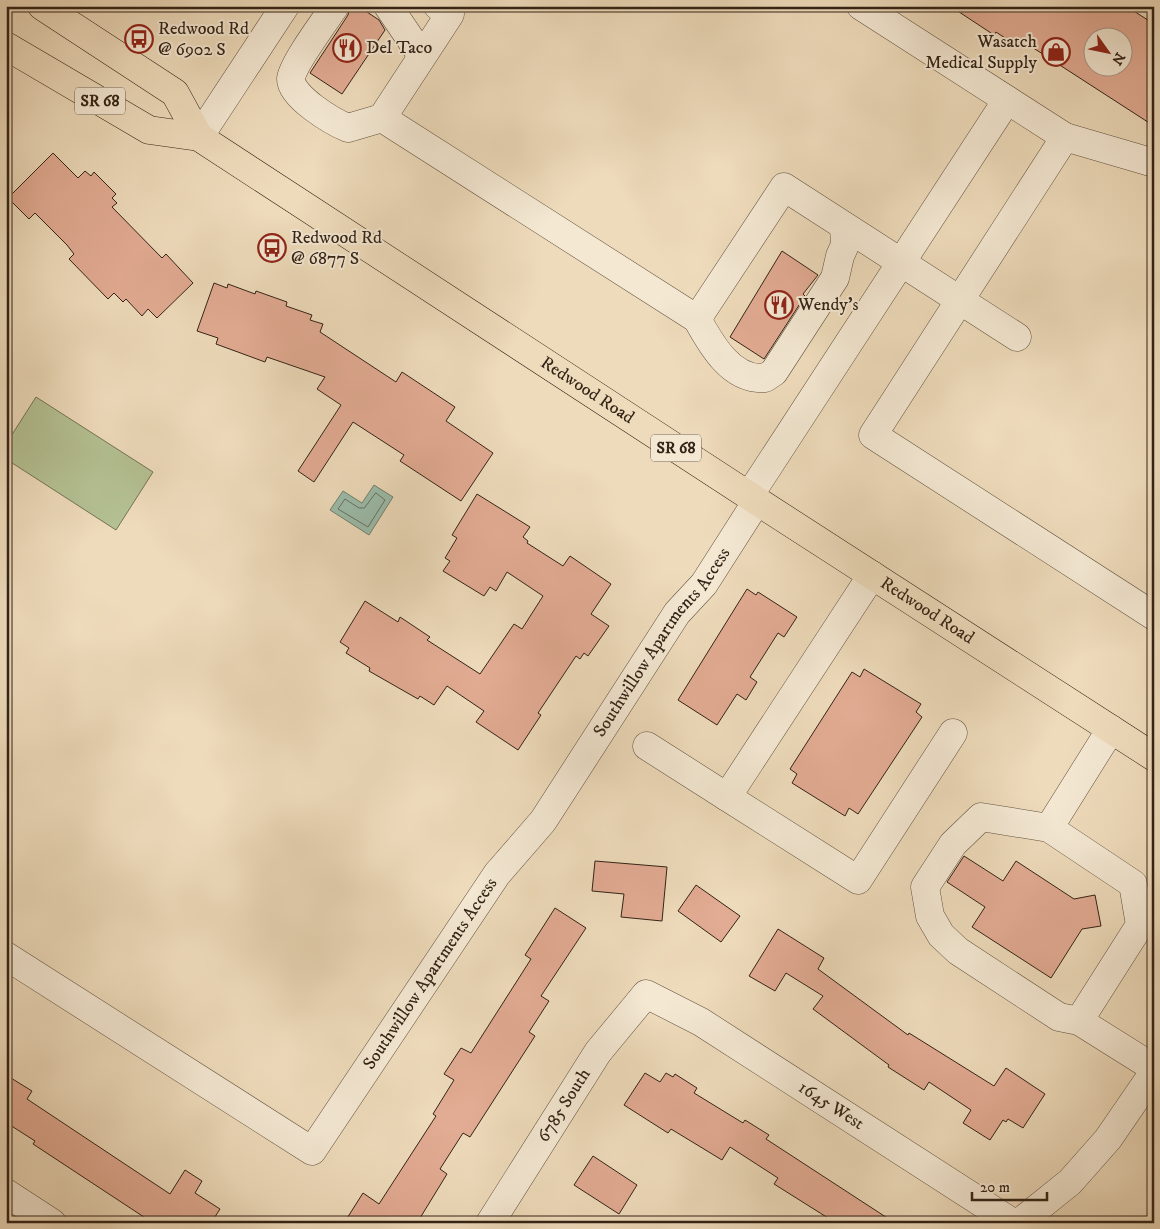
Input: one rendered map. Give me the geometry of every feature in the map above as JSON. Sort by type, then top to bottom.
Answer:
[{"type":"main road","name":"Redwood Road","points":[[42,6],[175,93],[199,136]]},
{"type":"main road","name":"Redwood Road","points":[[6,46],[149,130],[199,136],[1154,757]]},
{"type":"street","points":[[199,136],[285,6]]},
{"type":"street","points":[[335,6],[295,68],[291,80],[294,90],[311,106],[348,128],[382,118],[450,14],[438,6]]},
{"type":"street","points":[[388,6],[422,56]]},
{"type":"street","points":[[861,6],[1065,137],[1154,163]]},
{"type":"street","points":[[753,498],[1006,100]]},
{"type":"street","points":[[382,118],[697,319],[720,358],[750,377],[759,379],[770,376],[835,278],[840,256],[845,245],[844,226]]},
{"type":"street","points":[[1065,137],[873,435],[1154,616]]},
{"type":"street","points":[[697,319],[784,187],[1017,337]]},
{"type":"street","name":"Southwillow Apartments Access","points":[[6,956],[312,1151],[497,874],[542,821],[677,613],[704,584],[753,498]]},
{"type":"street","points":[[727,797],[872,575]]},
{"type":"street","points":[[1049,828],[1111,729]]},
{"type":"street","points":[[647,746],[858,880],[953,733]]},
{"type":"street","points":[[1019,1223],[1070,1182],[1108,1139],[1154,1070],[1079,1022],[1059,1017],[958,951],[941,935],[930,916],[925,887],[953,844],[981,817],[1049,828],[1133,884],[1140,925],[1079,1022]]},
{"type":"street","name":"6785 South","points":[[490,1223],[598,1052],[646,994]]},
{"type":"street","name":"1645 West","points":[[646,994],[701,1022],[1013,1223]]},
{"type":"street","points":[[6,1193],[52,1223]]},
{"type":"shaded area","points":[[36,397],[153,472],[116,530],[6,459],[6,444]]},
{"type":"water","points":[[374,485],[393,497],[369,535],[330,510],[343,491],[362,503]]},
{"type":"building","name":"Del Taco","points":[[350,6],[358,6],[379,20],[385,30],[342,94],[310,73],[348,15]]},
{"type":"building","points":[[950,6],[1126,6],[1154,24],[1154,126],[1021,40],[1017,46],[996,32],[994,35]]},
{"type":"building","points":[[53,153],[78,178],[85,171],[91,176],[94,172],[116,194],[112,198],[117,203],[112,207],[162,258],[166,254],[193,283],[157,318],[148,309],[142,316],[126,299],[123,302],[114,293],[108,299],[69,259],[74,254],[67,245],[35,213],[29,219],[8,198]]},
{"type":"building","name":"Wendy's","points":[[782,251],[818,275],[803,294],[805,296],[764,359],[730,337]]},
{"type":"building","points":[[214,283],[227,288],[228,284],[255,294],[256,291],[287,302],[286,306],[312,315],[310,320],[323,324],[320,332],[396,382],[402,372],[455,407],[446,421],[493,453],[461,501],[400,461],[404,455],[353,422],[314,482],[298,471],[341,405],[317,389],[325,377],[267,357],[265,362],[216,344],[218,338],[197,331]]},
{"type":"building","points":[[477,494],[530,527],[523,537],[528,541],[527,543],[563,566],[570,556],[611,584],[591,614],[609,626],[588,656],[584,653],[580,659],[576,656],[538,713],[541,715],[518,750],[476,722],[484,711],[447,686],[434,705],[420,696],[418,699],[369,671],[370,668],[346,653],[349,648],[340,642],[365,601],[398,622],[400,617],[430,637],[427,640],[480,674],[514,624],[522,629],[543,596],[507,572],[496,591],[490,587],[484,596],[443,571],[450,561],[445,558],[457,538],[452,535]]},
{"type":"building","points":[[747,589],[756,595],[758,592],[797,617],[784,637],[778,633],[750,677],[757,682],[746,700],[737,694],[717,725],[678,700]]},
{"type":"building","points":[[864,669],[921,704],[916,712],[922,717],[858,814],[849,808],[845,816],[792,783],[797,774],[790,769],[852,672],[860,677]]},
{"type":"building","points":[[964,856],[1003,881],[1016,861],[1074,899],[1095,895],[1101,926],[1082,929],[1051,978],[972,927],[985,907],[947,882]]},
{"type":"building","points":[[595,861],[667,867],[662,921],[621,917],[624,894],[592,891]]},
{"type":"building","points":[[696,885],[740,916],[721,942],[678,911]]},
{"type":"building","points":[[555,908],[586,928],[541,996],[549,1001],[529,1032],[535,1036],[470,1137],[463,1133],[440,1169],[447,1174],[417,1223],[344,1223],[363,1193],[379,1204],[436,1116],[433,1114],[454,1080],[444,1074],[461,1048],[471,1053],[531,959],[525,955]]},
{"type":"building","points":[[778,929],[824,958],[818,969],[908,1035],[909,1033],[994,1086],[1006,1068],[1045,1094],[1023,1128],[1008,1119],[1006,1122],[1003,1120],[990,1140],[963,1123],[971,1110],[929,1082],[924,1090],[888,1067],[889,1065],[813,1009],[823,996],[786,973],[775,991],[749,976]]},
{"type":"building","points":[[645,1073],[660,1082],[666,1073],[673,1077],[675,1074],[697,1088],[694,1093],[743,1123],[745,1120],[769,1135],[766,1139],[895,1223],[836,1223],[774,1184],[778,1178],[730,1147],[722,1160],[671,1129],[668,1133],[624,1105]]},
{"type":"building","points":[[6,1075],[32,1091],[27,1099],[170,1194],[185,1170],[202,1181],[195,1193],[220,1209],[211,1223],[153,1223],[33,1144],[35,1141],[10,1125],[6,1131]]},
{"type":"building","points":[[593,1156],[637,1185],[619,1214],[574,1185]]},
{"type":"place","name":"Redwood Rd @ 6902 S","points":[[139,39]]},
{"type":"place","name":"Del Taco","points":[[347,48]]},
{"type":"place","name":"Wasatch Medical Supply","points":[[1056,52]]},
{"type":"place","name":"Redwood Rd @ 6877 S","points":[[272,248]]},
{"type":"place","name":"Wendy's","points":[[779,305]]}]
